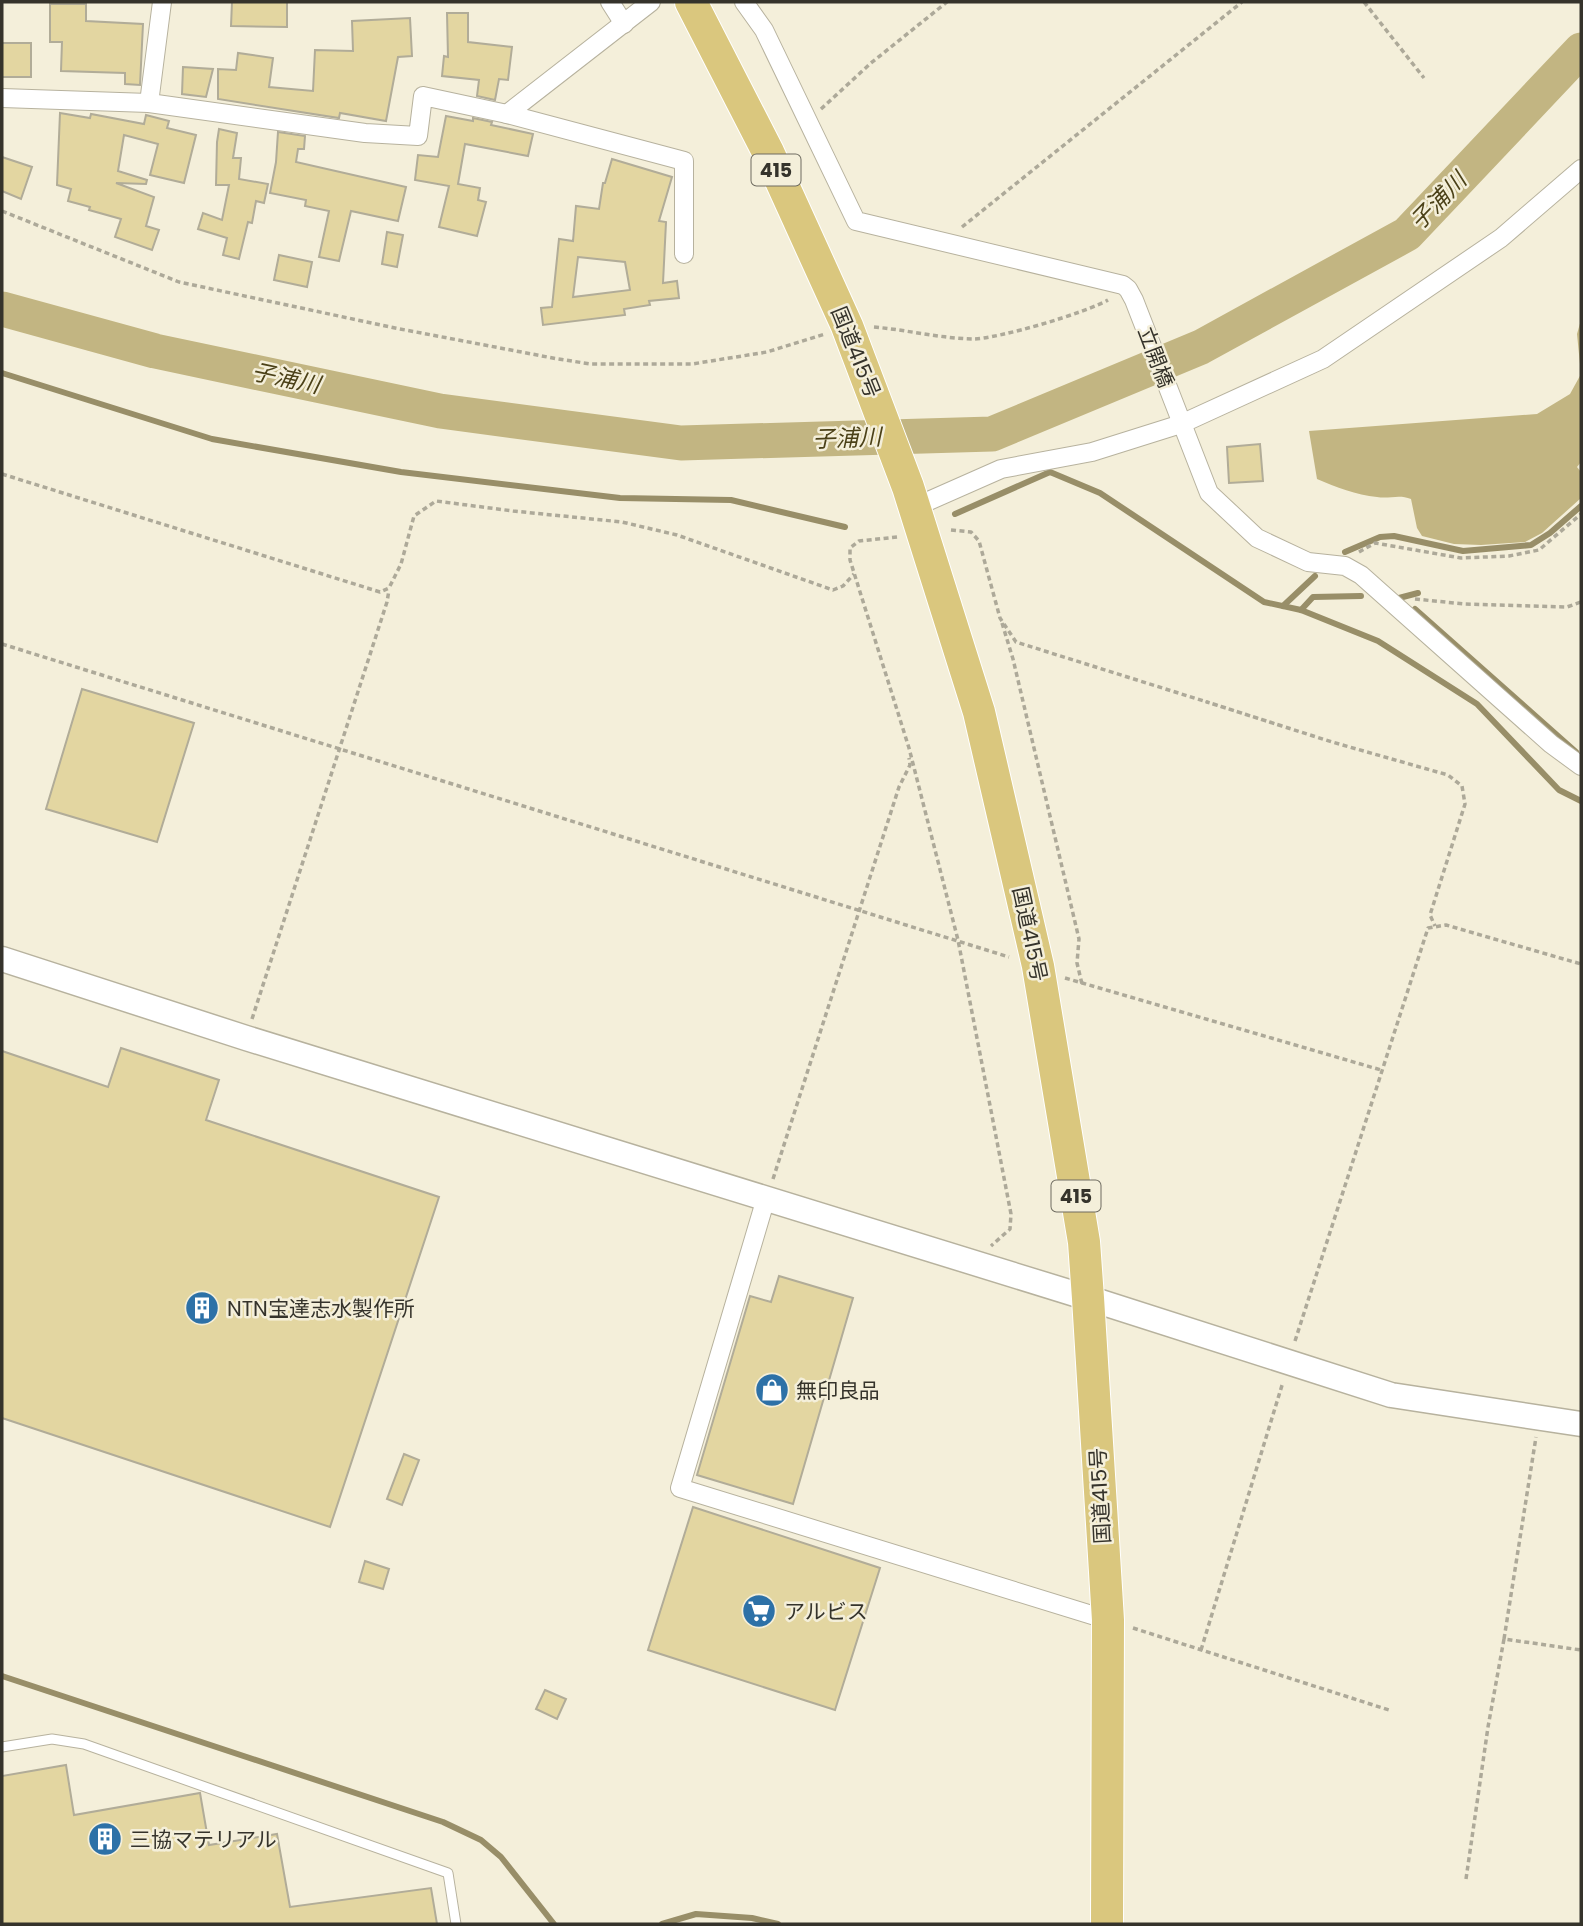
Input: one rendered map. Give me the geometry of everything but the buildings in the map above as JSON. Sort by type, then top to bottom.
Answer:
[{"type":"highway","name":"国道415号","points":[[691,2],[768,152],[850,334],[979,712],[1038,966],[1084,1242],[1108,1620],[1107,1924]]},
{"type":"street","points":[[149,103],[162,2]]},
{"type":"street","points":[[610,2],[624,24]]},
{"type":"street","points":[[507,114],[651,2]]},
{"type":"street","points":[[744,2],[764,30],[856,221],[1115,284]]},
{"type":"street","points":[[2,97],[149,103],[352,132],[418,136],[423,96],[507,114],[684,161],[684,254]]},
{"type":"street","points":[[910,510],[1001,469],[1092,452],[1179,420],[1323,359],[1501,237],[1581,169]]},
{"type":"street","name":"立開橋","points":[[1115,284],[1128,289],[1134,300],[1209,493],[1257,538],[1308,562],[1345,566]]},
{"type":"street","points":[[1345,566],[1361,575],[1404,611],[1551,744],[1581,766]]},
{"type":"street","points":[[2,959],[246,1038],[1088,1298],[1391,1395],[1581,1424]]},
{"type":"street","points":[[766,1198],[680,1488],[1108,1620]]},
{"type":"lane","points":[[2,1747],[52,1739],[84,1744],[448,1873],[456,1924]]},
{"type":"path","points":[[807,121],[871,62],[947,2]]},
{"type":"path","points":[[944,242],[1242,2]]},
{"type":"path","points":[[1364,2],[1424,78]]},
{"type":"path","points":[[2,211],[179,282],[395,328],[591,364],[692,364],[736,358],[875,327],[975,339],[1027,328],[1101,304],[1114,298],[1115,284]]},
{"type":"path","points":[[2,474],[380,592],[389,588]]},
{"type":"path","points":[[246,1038],[387,602],[389,588],[401,564],[414,516],[436,500],[622,522],[677,535],[833,590],[844,586],[854,574]]},
{"type":"path","points":[[910,510],[850,548],[850,560],[909,748],[958,940],[1011,1214],[1010,1229],[991,1245],[984,1266]]},
{"type":"path","points":[[1345,566],[1350,557],[1375,543],[1461,558],[1509,556],[1539,550],[1581,514]]},
{"type":"path","points":[[951,530],[971,532],[979,541],[1013,659],[1079,939],[1077,963],[1082,984],[1381,1070]]},
{"type":"path","points":[[1404,611],[1416,598],[1464,604],[1567,607],[1581,602]]},
{"type":"path","points":[[1002,623],[1016,642],[1332,742],[1448,775],[1462,786],[1465,804],[1430,915],[1435,926]]},
{"type":"path","points":[[2,643],[1038,966]]},
{"type":"path","points":[[1219,706],[1282,726]]},
{"type":"path","points":[[766,1198],[899,787],[910,765],[909,748]]},
{"type":"path","points":[[1201,1650],[1289,1362],[1428,928],[1446,925],[1581,964]]},
{"type":"path","points":[[1466,1879],[1539,1418]]},
{"type":"path","points":[[1108,1620],[1392,1711]]},
{"type":"path","points":[[1504,1639],[1581,1650]]},
{"type":"shaded area","points":[[1581,320],[1581,374],[1577,334]]},
{"type":"shaded area","points":[[1581,374],[1581,462],[1577,467],[1581,472],[1581,498],[1542,533],[1525,542],[1454,544],[1422,536],[1417,528],[1411,499],[1361,494],[1317,479],[1309,431],[1537,414],[1570,394]]},
{"type":"waterway","name":"子浦川","points":[[2,309],[155,351],[440,411],[681,443],[992,434],[1201,347],[1407,234],[1581,50]]},
{"type":"waterway","points":[[2,373],[212,439],[401,472],[620,498],[731,500],[845,527]]},
{"type":"waterway","points":[[955,514],[1050,472],[1100,493],[1264,602],[1301,610],[1378,641],[1477,704],[1559,790],[1581,801]]},
{"type":"waterway","points":[[1345,552],[1380,537],[1394,536],[1463,551],[1531,545],[1550,533],[1581,506]]},
{"type":"waterway","points":[[1283,606],[1315,576]]},
{"type":"waterway","points":[[1399,598],[1418,593]]},
{"type":"waterway","points":[[1301,610],[1313,597],[1361,596]]},
{"type":"waterway","points":[[1415,609],[1576,752]]},
{"type":"waterway","points":[[2,1676],[443,1822],[481,1840],[501,1857],[554,1924]]},
{"type":"waterway","points":[[662,1924],[696,1914],[752,1918],[778,1924]]},
{"type":"place","name":"NTN宝達志水製作所","points":[[202,1308]]},
{"type":"place","name":"無印良品","points":[[772,1390]]},
{"type":"place","name":"アルビス","points":[[759,1611]]},
{"type":"place","name":"三協マテリアル","points":[[105,1839]]}]
